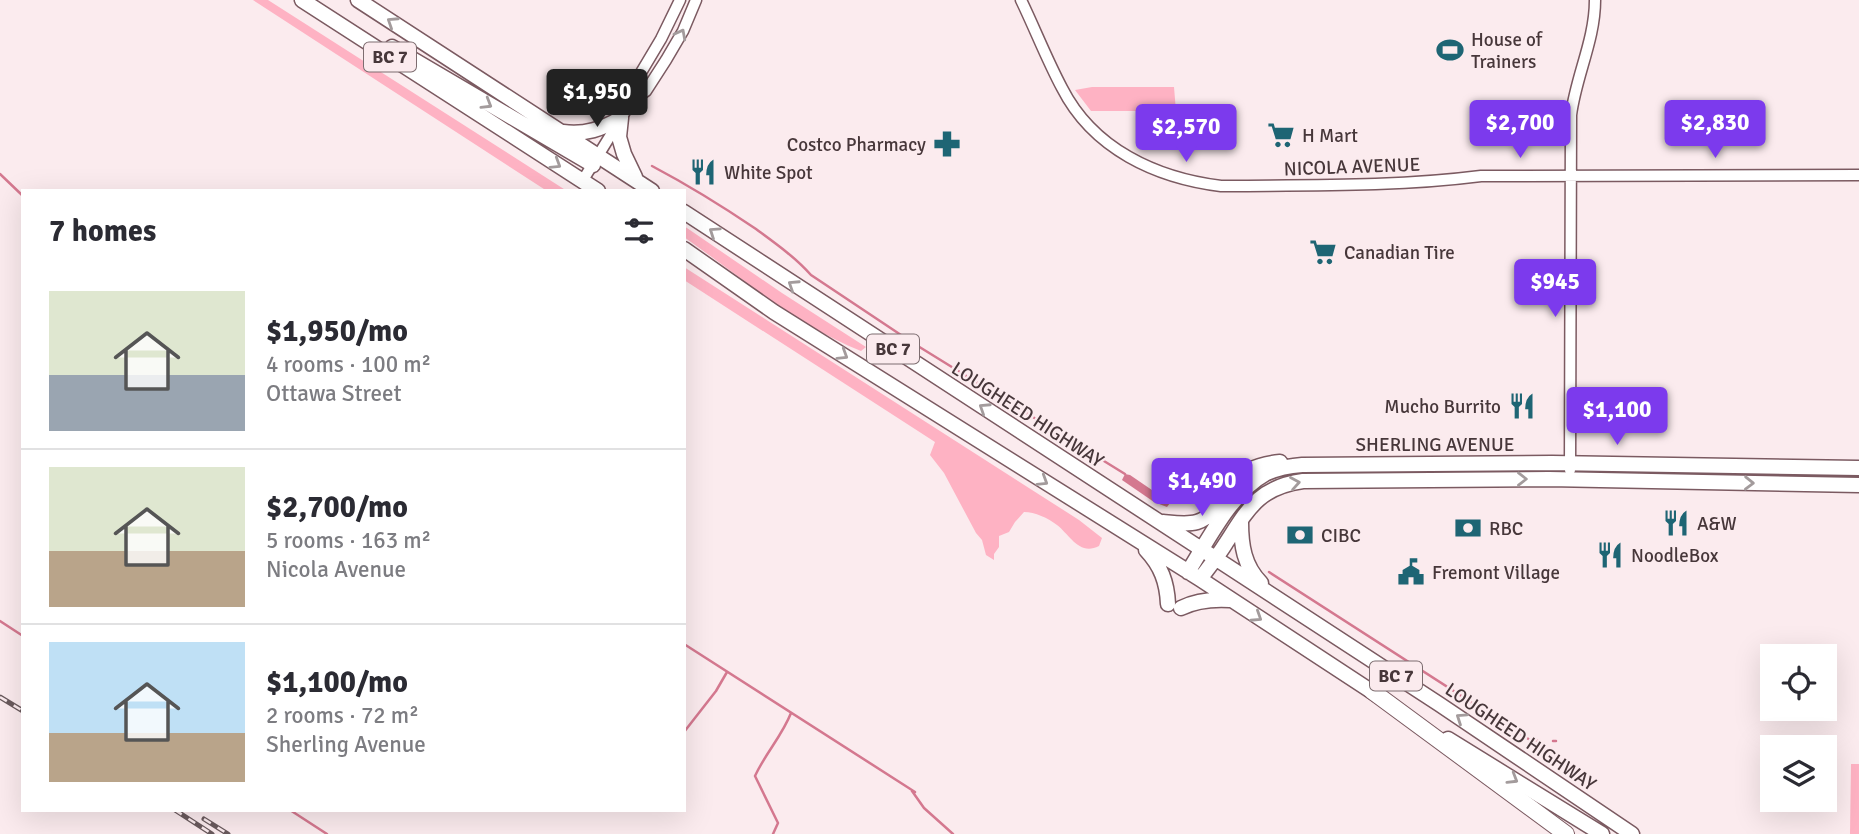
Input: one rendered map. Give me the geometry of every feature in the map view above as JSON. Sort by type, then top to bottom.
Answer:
[{"type":"highway","points":[[1372,691],[1566,834]]},
{"type":"main road","name":"BC 7","points":[[302,0],[595,189]]},
{"type":"main road","name":"BC 7","points":[[358,0],[563,132],[596,160],[649,189]]},
{"type":"main road","points":[[327,16],[382,41],[596,160]]},
{"type":"main road","points":[[563,132],[586,133],[621,118]]},
{"type":"main road","points":[[621,118],[619,137],[629,167],[638,181]]},
{"type":"main road","name":"LOUGHEED HIGHWAY","points":[[686,213],[1440,704],[1632,834]]},
{"type":"main road","name":"LOUGHEED HIGHWAY","points":[[686,250],[774,312],[1602,834]]},
{"type":"main road","points":[[1158,522],[1197,522],[1208,516],[1231,484],[1244,472],[1260,465],[1278,462],[1302,465]]},
{"type":"main road","name":"SHERLING AVENUE","points":[[1194,576],[1202,550],[1237,496],[1265,474],[1282,467],[1570,463],[1859,468]]},
{"type":"main road","name":"SHERLING AVENUE","points":[[1194,576],[1216,559],[1241,520],[1259,499],[1287,483],[1570,480],[1859,485]]},
{"type":"main road","points":[[1241,520],[1243,552],[1252,574],[1274,597]]},
{"type":"main road","points":[[1135,539],[1160,566],[1174,606],[1213,599],[1231,600]]},
{"type":"main road","points":[[1517,757],[1645,834]]},
{"type":"street","points":[[631,102],[633,86],[680,0]]},
{"type":"street","points":[[583,180],[631,102],[646,91],[666,60],[683,31],[696,0]]},
{"type":"street","name":"NICOLA AVENUE","points":[[1021,0],[1062,90],[1077,113],[1100,137],[1123,154],[1143,166],[1183,179],[1221,186],[1345,186],[1481,176],[1859,176]]},
{"type":"street","points":[[1570,480],[1571,115],[1574,94],[1591,35],[1595,0]]},
{"type":"shaded area","points":[[253,0],[268,0],[564,189],[544,189]]},
{"type":"shaded area","points":[[1092,87],[1174,87],[1176,111],[1091,111],[1075,90]]},
{"type":"shaded area","points":[[686,227],[866,347],[861,351],[814,328],[686,238]]},
{"type":"shaded area","points":[[686,268],[1079,520],[1102,538],[1099,546],[1080,546],[1050,520],[1024,512],[1009,532],[999,536],[999,547],[994,554],[994,560],[986,555],[982,540],[944,473],[930,455],[935,442],[686,281]]},
{"type":"shaded area","points":[[1125,474],[1170,503],[1167,507],[1154,502],[1122,480]]},
{"type":"shaded area","points":[[1851,764],[1859,764],[1859,834],[1850,834]]},
{"type":"waterway","points":[[652,166],[756,229],[792,256],[811,275],[913,343],[1125,474]]},
{"type":"waterway","points":[[0,174],[21,194]]},
{"type":"waterway","points":[[1269,572],[1530,740],[1539,741]]},
{"type":"waterway","points":[[0,621],[21,635]]},
{"type":"waterway","points":[[686,645],[915,792]]},
{"type":"waterway","points":[[686,729],[727,672]]},
{"type":"waterway","points":[[773,834],[778,823],[755,776],[791,713]]},
{"type":"waterway","points":[[912,791],[924,808],[953,834]]},
{"type":"waterway","points":[[293,812],[327,834]]},
{"type":"railway","points":[[0,697],[21,710]]},
{"type":"railway","points":[[178,812],[212,834]]},
{"type":"railway","points":[[204,819],[228,834]]},
{"type":"place","name":"House of Trainers","points":[[1450,50]]},
{"type":"place","name":"H Mart","points":[[1281,135]]},
{"type":"place","name":"Costco Pharmacy","points":[[947,144]]},
{"type":"place","name":"White Spot","points":[[703,172]]},
{"type":"place","name":"Canadian Tire","points":[[1323,252]]},
{"type":"place","name":"Mucho Burrito","points":[[1522,406]]},
{"type":"place","name":"A&W","points":[[1676,523]]},
{"type":"place","name":"RBC","points":[[1468,528]]},
{"type":"place","name":"CIBC","points":[[1300,535]]},
{"type":"place","name":"NoodleBox","points":[[1610,555]]},
{"type":"place","name":"Fremont Village","points":[[1411,572]]}]
